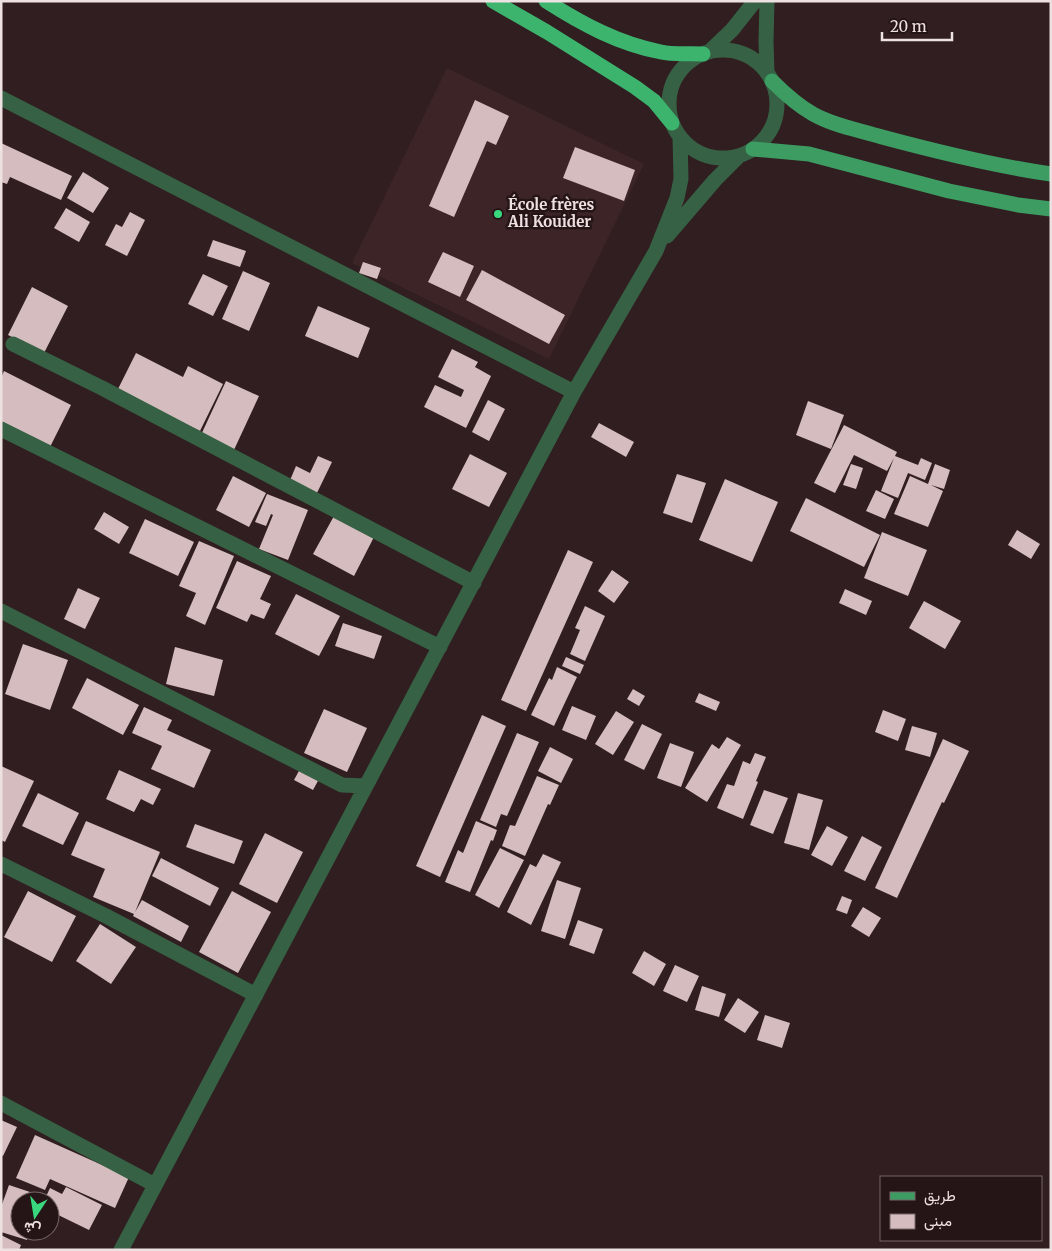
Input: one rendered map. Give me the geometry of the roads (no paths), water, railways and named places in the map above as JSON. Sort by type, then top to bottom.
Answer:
[{"type":"highway","points":[[493,1],[635,87],[654,102],[672,123]]},
{"type":"highway","points":[[546,1],[571,18],[615,40],[662,53],[706,53]]},
{"type":"main road","points":[[769,77],[794,102],[815,116],[836,124],[946,154],[1051,174]]},
{"type":"main road","points":[[754,149],[809,154],[949,191],[1018,205],[1051,209]]},
{"type":"street","points":[[706,53],[718,50],[734,51],[748,56],[761,65],[776,92],[778,108],[774,124],[766,139],[754,149],[739,156],[722,159],[706,156],[692,148],[680,137],[672,123],[669,106],[670,90],[683,68],[689,62],[706,53],[732,30],[755,1]]},
{"type":"street","points":[[767,1],[766,42],[769,77]]},
{"type":"street","points":[[1,98],[574,392]]},
{"type":"street","points":[[656,251],[677,198],[681,178],[680,137]]},
{"type":"street","points":[[122,1250],[574,392],[656,251],[689,208],[739,156]]},
{"type":"street","points":[[14,344],[102,388],[474,583]]},
{"type":"street","points":[[1,429],[440,647]]},
{"type":"street","points":[[1,611],[342,785],[366,786]]},
{"type":"street","points":[[1,864],[256,994]]},
{"type":"street","points":[[1,1103],[155,1185]]},
{"type":"place","name":"École frères Ali Kouider","points":[[498,214]]}]
